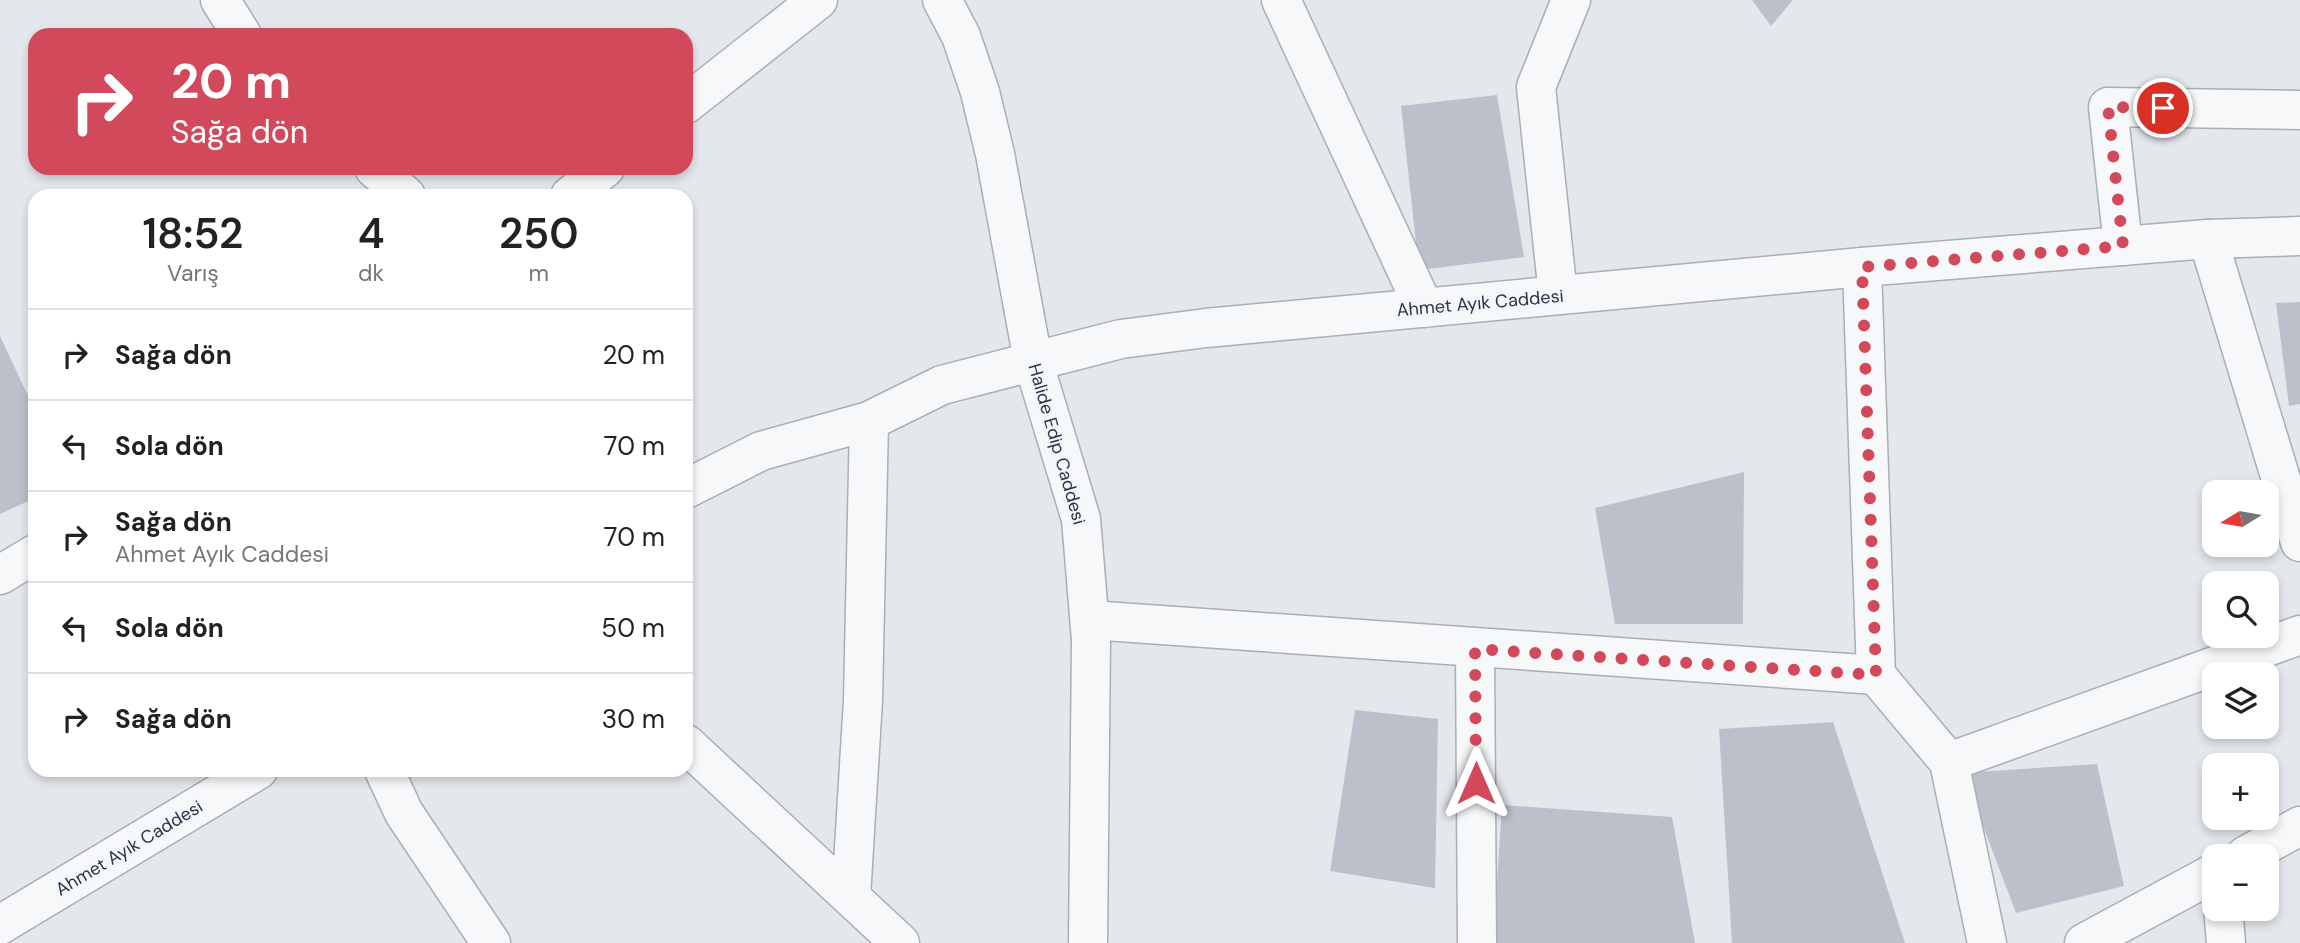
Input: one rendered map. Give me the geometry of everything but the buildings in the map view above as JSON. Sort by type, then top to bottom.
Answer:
[{"type":"street","points":[[220,0],[238,28]]},
{"type":"street","points":[[693,98],[817,0]]},
{"type":"street","name":"Halide Edip Caddesi","points":[[942,0],[961,36],[995,154],[1032,361],[1082,519],[1090,620],[1088,943]]},
{"type":"street","points":[[1281,0],[1424,308]]},
{"type":"street","points":[[1558,295],[1536,88],[1571,0]]},
{"type":"street","points":[[2123,246],[2108,107],[2300,110]]},
{"type":"street","points":[[382,175],[398,189]]},
{"type":"street","points":[[579,189],[596,175]]},
{"type":"street","name":"Ahmet Ayık Caddesi","points":[[693,485],[761,450],[869,421],[942,385],[1121,339],[1206,328],[1862,267],[2208,239],[2300,236]]},
{"type":"street","points":[[2208,239],[2300,541]]},
{"type":"street","points":[[1862,267],[1876,675],[1949,762],[1987,943]]},
{"type":"street","points":[[851,897],[863,700],[869,421]]},
{"type":"street","points":[[0,575],[28,558]]},
{"type":"street","points":[[1090,620],[1876,675]]},
{"type":"street","points":[[1949,762],[2300,635]]},
{"type":"street","points":[[1475,649],[1477,943]]},
{"type":"street","points":[[693,750],[900,943]]},
{"type":"street","name":"Ahmet Ayık Caddesi","points":[[0,925],[246,777]]},
{"type":"street","points":[[387,777],[404,813],[491,943]]},
{"type":"street","points":[[2267,844],[2300,826]]},
{"type":"street","points":[[2084,943],[2202,879]]},
{"type":"street","points":[[2224,921],[2226,943]]},
{"type":"route","points":[[1476,783],[1475,649],[1876,675],[1862,267],[2123,246],[2108,107],[2163,108]]}]
